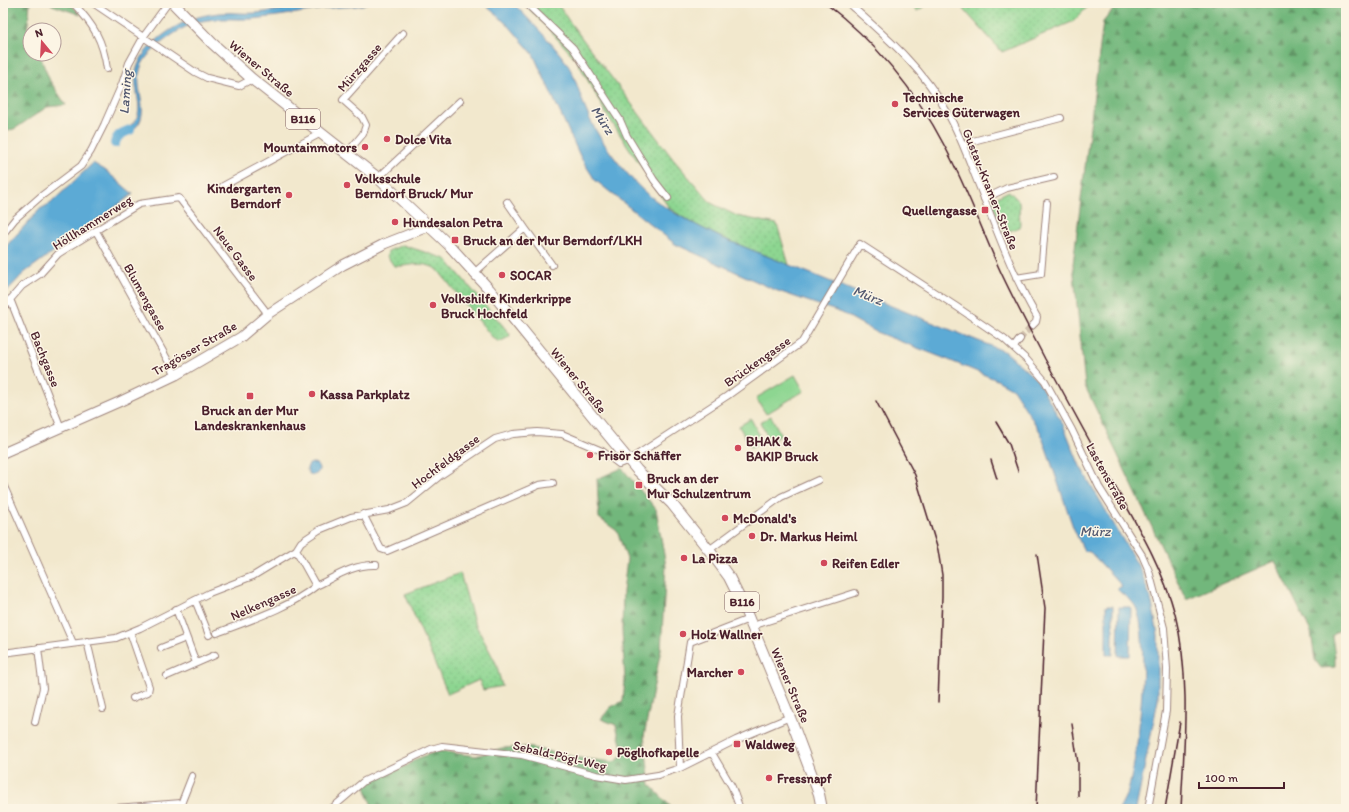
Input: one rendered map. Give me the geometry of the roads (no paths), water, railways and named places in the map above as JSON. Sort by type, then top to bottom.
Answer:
[{"type":"main road","name":"Wiener Straße","points":[[176,7],[212,43],[252,79],[378,178],[430,226],[474,273],[629,460],[672,504],[729,577],[751,622],[790,717],[812,774],[822,809]]},
{"type":"main road","name":"Tragösser Straße","points":[[3,453],[176,375],[241,337],[268,314],[310,285],[384,244],[430,226]]},
{"type":"street","points":[[73,3],[89,20],[93,27],[102,45],[107,69]]},
{"type":"street","points":[[93,3],[144,36],[166,53],[195,72],[213,80],[239,86],[252,79]]},
{"type":"street","points":[[3,234],[15,219],[40,197],[81,166],[91,151],[104,125],[122,84],[129,63],[144,36],[168,3]]},
{"type":"street","points":[[526,3],[573,48],[620,120],[627,136],[654,180],[668,198]]},
{"type":"street","name":"Gustav-Kramer-Straße","points":[[848,3],[895,46],[923,75],[947,112],[964,146],[1016,278],[1037,317],[1036,322],[1032,326]]},
{"type":"street","name":"Mürzgasse","points":[[347,153],[363,134],[366,125],[362,117],[343,100],[403,32]]},
{"type":"street","points":[[378,178],[460,101]]},
{"type":"street","points":[[964,146],[973,141],[1061,118]]},
{"type":"street","points":[[223,186],[321,133]]},
{"type":"street","points":[[984,199],[1008,188],[1054,177]]},
{"type":"street","name":"Neue Gasse","points":[[165,200],[179,198],[268,314]]},
{"type":"street","name":"Höllhammerweg","points":[[3,308],[22,286],[40,274],[58,254],[139,204],[165,200]]},
{"type":"street","points":[[507,202],[552,265]]},
{"type":"street","points":[[1016,278],[1041,274],[1046,203]]},
{"type":"street","points":[[474,273],[525,228]]},
{"type":"street","name":"Blumengasse","points":[[96,231],[176,375]]},
{"type":"street","name":"Brückengasse","points":[[629,460],[802,342],[860,244]]},
{"type":"street","name":"Lastenstraße","points":[[860,244],[957,306],[1014,347],[1045,381],[1072,430],[1099,487],[1142,555],[1156,594],[1164,628],[1167,668],[1166,710],[1148,809]]},
{"type":"street","name":"Bachgasse","points":[[10,300],[61,428]]},
{"type":"street","points":[[1014,347],[1020,339]]},
{"type":"street","name":"Hochfeldgasse","points":[[3,653],[116,638],[130,632],[176,609],[253,576],[296,550],[301,542],[319,530],[351,517],[389,510],[407,503],[442,475],[482,446],[495,439],[513,434],[550,432],[562,434],[602,451],[619,464],[629,460]]},
{"type":"street","points":[[709,550],[781,497],[818,480]]},
{"type":"street","points":[[363,514],[377,542],[382,549],[387,550],[539,485],[544,486],[553,483]]},
{"type":"street","points":[[3,486],[73,643]]},
{"type":"street","points":[[296,550],[316,586],[354,567],[376,565]]},
{"type":"street","name":"Nelkengasse","points":[[217,633],[260,616],[303,596],[316,586]]},
{"type":"street","points":[[680,768],[678,716],[690,642],[751,622],[854,593]]},
{"type":"street","points":[[196,600],[209,635]]},
{"type":"street","points":[[176,609],[196,663]]},
{"type":"street","points":[[130,632],[149,687],[148,692],[133,698]]},
{"type":"street","points":[[161,648],[186,638]]},
{"type":"street","points":[[87,641],[103,709]]},
{"type":"street","points":[[35,722],[43,688],[38,648]]},
{"type":"street","points":[[167,676],[215,655]]},
{"type":"street","name":"Sebald-Pögl-Weg","points":[[331,809],[364,781],[431,749],[442,746],[522,755],[596,775],[626,780],[658,775],[680,768],[736,740],[790,717]]},
{"type":"street","points":[[712,753],[732,787],[740,809]]},
{"type":"street","points":[[102,809],[181,806],[192,776]]},
{"type":"water","points":[[326,3],[368,3],[364,5],[337,7],[261,18],[206,20],[189,25],[175,33],[158,46],[143,62],[139,77],[142,115],[139,124],[132,131],[119,137],[118,132],[130,126],[136,119],[139,111],[136,85],[138,65],[150,47],[167,32],[189,20],[210,14],[256,13]]},
{"type":"water","name":"Mürz","points":[[483,3],[513,3],[547,39],[570,68],[588,115],[606,146],[638,186],[664,206],[683,218],[722,238],[1006,352],[1037,380],[1062,422],[1080,466],[1141,571],[1152,603],[1158,635],[1158,700],[1136,809],[1119,809],[1127,792],[1132,773],[1139,727],[1143,675],[1143,650],[1138,613],[1132,602],[1117,589],[1122,586],[1090,552],[1084,551],[1073,527],[1041,433],[1013,389],[997,380],[876,332],[842,313],[775,290],[675,244],[595,180],[581,158],[533,54],[510,27]]},
{"type":"water","points":[[93,163],[105,170],[133,194],[24,273],[3,295],[3,257],[8,244],[40,209],[51,203]]},
{"type":"water","points":[[311,463],[315,463],[319,469],[315,475],[311,475],[307,471],[307,467]]},
{"type":"water","points":[[1106,606],[1113,606],[1113,655],[1106,655]]},
{"type":"water","points":[[1119,607],[1131,607],[1130,656],[1118,656]]},
{"type":"waterway","name":"Laming","points":[[115,143],[119,136],[130,130]]},
{"type":"tunnel","points":[[1020,339],[1032,326]]},
{"type":"railway","points":[[825,3],[860,33],[877,50],[907,86],[933,125],[959,175],[998,266],[1015,301],[1045,359],[1138,528],[1163,578],[1170,596],[1180,638],[1185,687],[1185,736],[1181,809]]},
{"type":"railway","points":[[876,401],[915,475],[938,550],[942,575],[938,702]]},
{"type":"railway","points":[[996,422],[1009,444],[1018,471]]},
{"type":"railway","points":[[991,460],[997,479]]},
{"type":"railway","points":[[1036,809],[1045,608],[1037,554]]},
{"type":"railway","points":[[1165,809],[1180,722]]},
{"type":"railway","points":[[1072,724],[1078,763],[1078,796]]},
{"type":"place","name":"Technische Services Güterwagen","points":[[895,104]]},
{"type":"place","name":"Dolce Vita","points":[[387,139]]},
{"type":"place","name":"Mountainmotors","points":[[365,147]]},
{"type":"place","name":"Volksschule Berndorf Bruck/ Mur","points":[[347,185]]},
{"type":"place","name":"Kindergarten Berndorf","points":[[289,195]]},
{"type":"place","name":"Quellengasse","points":[[985,210]]},
{"type":"place","name":"Hundesalon Petra","points":[[395,222]]},
{"type":"place","name":"Bruck an der Mur Berndorf/LKH","points":[[455,240]]},
{"type":"place","name":"SOCAR","points":[[502,275]]},
{"type":"place","name":"Volkshilfe Kinderkrippe Bruck Hochfeld","points":[[433,305]]},
{"type":"place","name":"Kassa Parkplatz","points":[[312,394]]},
{"type":"place","name":"Bruck an der Mur Landeskrankenhaus","points":[[250,396]]},
{"type":"place","name":"BHAK & BAKIP Bruck","points":[[738,448]]},
{"type":"place","name":"Frisör Schäffer","points":[[590,455]]},
{"type":"place","name":"Bruck an der Mur Schulzentrum","points":[[639,485]]},
{"type":"place","name":"McDonald's","points":[[725,518]]},
{"type":"place","name":"Dr. Markus Heiml","points":[[752,536]]},
{"type":"place","name":"La Pizza","points":[[684,558]]},
{"type":"place","name":"Reifen Edler","points":[[824,563]]},
{"type":"place","name":"Holz Wallner","points":[[683,634]]},
{"type":"place","name":"Marcher","points":[[741,672]]},
{"type":"place","name":"Waldweg","points":[[737,744]]},
{"type":"place","name":"Pöglhofkapelle","points":[[609,752]]},
{"type":"place","name":"Fressnapf","points":[[769,778]]}]
